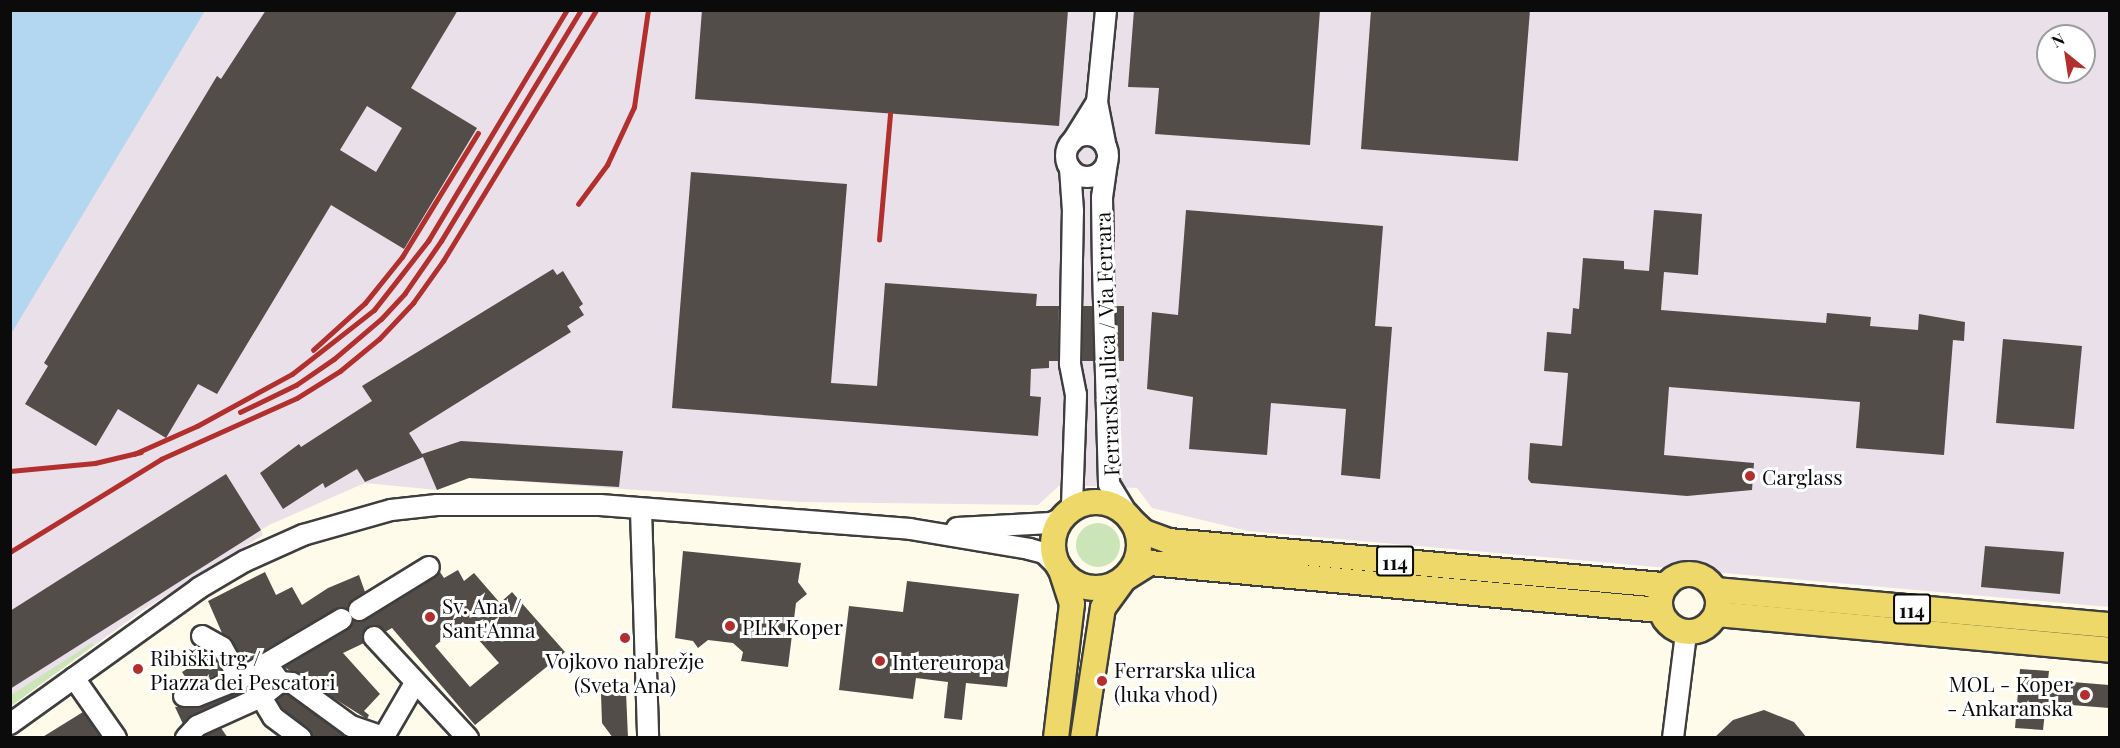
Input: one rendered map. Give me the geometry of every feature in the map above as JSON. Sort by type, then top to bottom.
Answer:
[{"type":"main road","name":"114","points":[[1064,517],[1082,505],[1096,502],[1110,504],[1144,532],[1169,541],[1666,585],[1678,576],[1692,574],[1706,579],[1715,590],[2109,625]]},
{"type":"main road","points":[[1056,738],[1072,604],[1053,543],[1064,517]]},
{"type":"main road","points":[[1083,738],[1100,617],[1108,596],[1136,562],[1140,548],[1131,520]]},
{"type":"main road","name":"114","points":[[1061,570],[1076,584],[1090,589],[1104,588],[1150,563],[1167,562],[1660,610]]},
{"type":"main road","points":[[1666,585],[1660,610],[1672,628],[1686,633],[1701,631],[1717,614],[1715,590]]},
{"type":"main road","name":"114","points":[[1717,614],[2109,650]]},
{"type":"street","points":[[1072,142],[1090,136],[1106,155],[1094,176],[1080,176],[1070,168],[1066,155],[1072,142],[1097,102],[1106,10]]},
{"type":"street","name":"Ferrarska ulica / Via Ferrara","points":[[1097,102],[1106,155],[1103,268],[1109,484],[1131,520]]},
{"type":"street","name":"Ferrarska ulica / Via Ferrara","points":[[1064,517],[1072,505],[1075,483],[1076,395],[1070,364],[1073,212],[1070,168]]},
{"type":"street","points":[[10,724],[223,573],[266,550],[333,525],[391,510],[437,505],[600,505],[641,510],[910,529],[1032,526],[1064,517]]},
{"type":"street","points":[[641,510],[648,738]]},
{"type":"street","points":[[910,529],[1044,553],[1061,570]]},
{"type":"street","points":[[359,610],[429,567]]},
{"type":"street","points":[[184,696],[197,696],[240,679],[268,665],[342,620]]},
{"type":"street","points":[[1673,738],[1686,633]]},
{"type":"street","points":[[202,636],[222,648],[240,679]]},
{"type":"street","points":[[374,637],[468,738]]},
{"type":"street","points":[[268,665],[280,682]]},
{"type":"street","points":[[74,678],[115,737]]},
{"type":"street","points":[[186,738],[214,717],[261,697],[280,682],[292,683],[351,726],[384,737],[415,683]]},
{"type":"street","points":[[261,697],[273,717],[301,738]]},
{"type":"shaded area","points":[[205,11],[2109,11],[2109,607],[1248,531],[1152,508],[1137,488],[1060,485],[1038,505],[800,502],[460,477],[459,481],[437,490],[365,483],[269,525],[261,530],[263,535],[143,610],[11,706],[10,334]]},
{"type":"green space","points":[[1098,523],[1113,530],[1120,545],[1113,560],[1098,567],[1083,560],[1076,545],[1083,530]]},
{"type":"green space","points":[[92,643],[94,645],[11,706],[11,695]]},
{"type":"water","points":[[10,11],[205,11],[11,334]]},
{"type":"building","points":[[266,10],[458,10],[411,88],[477,128],[404,249],[331,205],[217,394],[198,384],[166,438],[118,409],[96,446],[25,404],[48,366],[44,363],[217,76],[221,79]],"holes":[[[367,106],[402,128],[376,172],[340,150]]]},
{"type":"building","points":[[702,10],[1068,10],[1059,126],[695,99]]},
{"type":"building","points":[[1134,10],[1320,10],[1310,145],[1155,134],[1159,88],[1128,87]]},
{"type":"building","points":[[1371,10],[1530,10],[1518,161],[1361,149]]},
{"type":"building","points":[[691,172],[847,184],[831,383],[877,386],[885,283],[1037,294],[1036,306],[1059,306],[1058,361],[1049,361],[1049,368],[1031,369],[1030,396],[1041,397],[1038,436],[672,408]]},
{"type":"building","points":[[1186,210],[1383,226],[1375,326],[1392,327],[1380,479],[1341,475],[1346,409],[1271,403],[1267,455],[1189,449],[1193,397],[1147,389],[1152,312],[1178,315]]},
{"type":"building","points":[[1654,210],[1702,214],[1698,275],[1664,272],[1661,310],[1826,323],[1827,313],[1871,317],[1870,326],[1918,330],[1919,314],[1965,322],[1964,341],[1953,340],[1944,455],[1856,448],[1860,402],[1669,387],[1664,455],[1754,463],[1752,490],[1687,496],[1531,483],[1528,479],[1530,443],[1562,446],[1568,373],[1544,371],[1547,332],[1571,334],[1573,308],[1579,309],[1583,258],[1624,261],[1624,269],[1649,271]]},
{"type":"building","points":[[553,269],[557,275],[563,271],[583,304],[579,307],[584,315],[567,326],[571,332],[409,433],[422,454],[461,441],[623,451],[619,487],[469,478],[437,490],[423,457],[365,482],[357,469],[325,488],[323,483],[283,509],[260,473],[299,444],[301,447],[372,401],[362,386]]},
{"type":"building","points":[[1083,306],[1092,306],[1094,361],[1082,361]]},
{"type":"building","points":[[1116,306],[1124,306],[1124,361],[1118,361]]},
{"type":"building","points":[[2003,339],[2082,346],[2074,429],[1996,423]]},
{"type":"building","points":[[226,474],[261,530],[10,689],[10,611]]},
{"type":"building","points":[[1985,546],[2064,552],[2060,594],[1981,587]]},
{"type":"building","points":[[683,551],[801,563],[798,582],[807,594],[796,603],[788,667],[741,661],[743,652],[733,643],[708,640],[698,648],[693,641],[675,638]]},
{"type":"building","points":[[458,570],[464,581],[474,573],[500,603],[512,592],[565,652],[475,725],[392,628],[385,632],[371,626],[363,633],[364,643],[343,653],[380,694],[364,711],[369,715],[367,719],[284,667],[348,629],[354,621],[365,620],[440,572],[444,578]],"holes":[[[463,622],[499,663],[470,687],[435,646]]]},
{"type":"building","points":[[265,572],[276,595],[292,587],[302,605],[328,588],[359,575],[365,592],[347,608],[336,609],[244,662],[232,641],[222,633],[208,601]]},
{"type":"building","points":[[907,581],[1019,594],[1007,687],[966,683],[962,720],[944,718],[948,682],[916,678],[913,699],[839,690],[849,606],[903,612]]},
{"type":"building","points":[[210,654],[223,673],[190,684],[182,672]]},
{"type":"building","points":[[2020,669],[2049,671],[2048,680],[2109,685],[2109,708],[2046,703],[2043,730],[2015,728]]},
{"type":"building","points":[[264,680],[255,687],[192,715],[183,724],[175,707],[201,707]]},
{"type":"building","points":[[626,692],[628,738],[613,738],[602,723],[601,694]]},
{"type":"building","points":[[284,694],[348,738],[313,738],[308,728],[282,709],[277,700]]},
{"type":"building","points":[[1764,710],[1794,722],[1807,738],[1714,738],[1733,720]]},
{"type":"building","points":[[83,712],[101,738],[41,738]]},
{"type":"building","points":[[221,728],[228,738],[203,738],[204,736]]},
{"type":"railway","points":[[134,454],[197,426],[292,374],[374,310],[428,241],[567,10]]},
{"type":"railway","points":[[240,412],[296,385],[334,359],[381,319],[405,293],[441,241],[581,10]]},
{"type":"railway","points":[[10,552],[161,459],[297,398],[340,371],[379,339],[413,303],[443,261],[596,10]]},
{"type":"railway","points":[[578,204],[607,165],[634,107],[648,10]]},
{"type":"railway","points":[[879,240],[890,114]]},
{"type":"railway","points":[[313,350],[365,303],[402,257],[478,133]]},
{"type":"railway","points":[[10,471],[95,463],[141,452]]},
{"type":"place","name":"Carglass","points":[[1750,476]]},
{"type":"place","name":"Sv. Ana / Sant'Anna","points":[[430,617]]},
{"type":"place","name":"PLK Koper","points":[[730,626]]},
{"type":"place","name":"Vojkovo nabrežje (Sveta Ana)","points":[[625,638]]},
{"type":"place","name":"Intereuropa","points":[[880,661]]},
{"type":"place","name":"Ribiški trg / Piazza dei Pescatori","points":[[138,669]]},
{"type":"place","name":"Ferrarska ulica (luka vhod)","points":[[1102,681]]},
{"type":"place","name":"MOL - Koper - Ankaranska","points":[[2085,695]]}]
